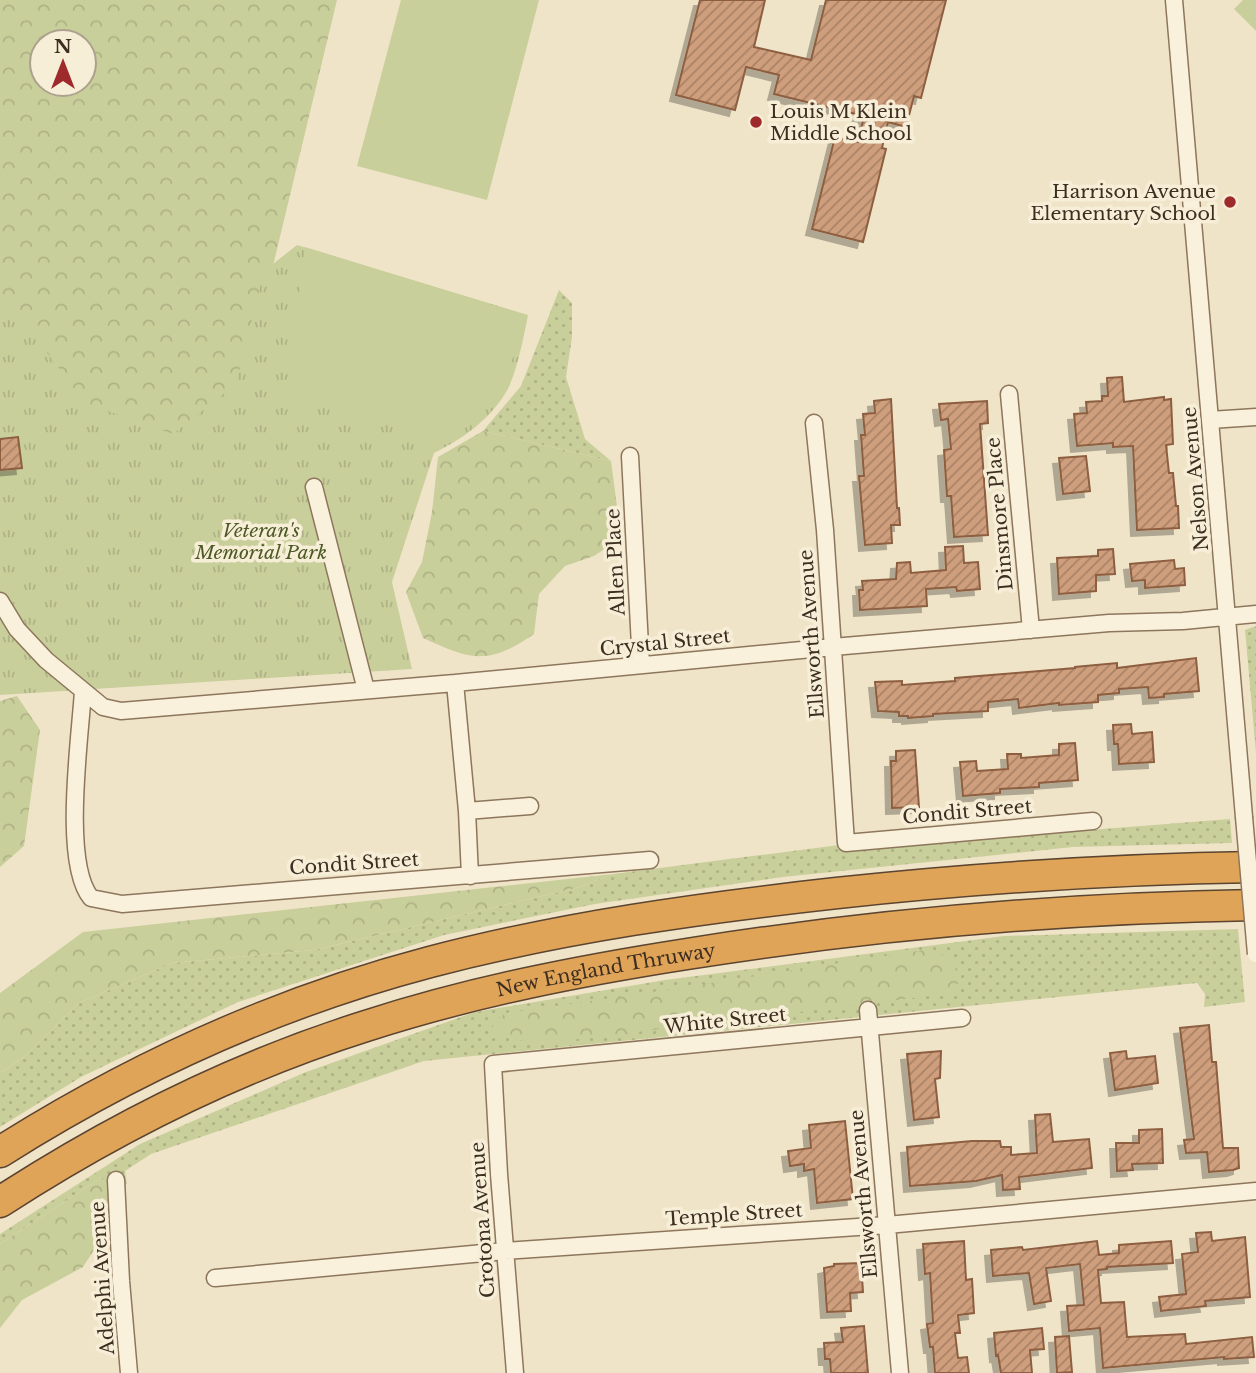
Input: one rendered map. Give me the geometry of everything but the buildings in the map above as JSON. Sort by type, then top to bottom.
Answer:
[{"type":"highway","points":[[0,1152],[143,1071],[243,1026],[369,980],[488,948],[656,917],[838,893],[1035,875],[1256,867]]},
{"type":"highway","name":"New England Thruway","points":[[0,1202],[82,1151],[237,1074],[365,1026],[482,993],[617,966],[848,931],[1069,911],[1256,905]]},
{"type":"street","name":"Nelson Avenue","points":[[1174,0],[1256,954]]},
{"type":"street","name":"Dinsmore Place","points":[[1009,394],[1031,630]]},
{"type":"street","points":[[1210,420],[1256,417]]},
{"type":"street","name":"Ellsworth Avenue","points":[[814,423],[825,530],[846,843]]},
{"type":"street","name":"Allen Place","points":[[630,456],[641,665]]},
{"type":"street","points":[[314,487],[366,690]]},
{"type":"street","name":"Crystal Street","points":[[0,601],[17,629],[46,660],[103,708],[121,710],[455,683],[1031,630],[1256,614]]},
{"type":"street","points":[[455,683],[470,876]]},
{"type":"street","name":"Condit Street","points":[[83,691],[74,826],[83,889],[91,898],[122,904],[650,860]]},
{"type":"street","points":[[467,811],[530,806]]},
{"type":"street","name":"Condit Street","points":[[846,843],[1093,821]]},
{"type":"street","name":"White Street","points":[[493,1064],[869,1019],[962,1018]]},
{"type":"street","name":"Ellsworth Avenue","points":[[869,1019],[900,1373]]},
{"type":"street","name":"Crotona Avenue","points":[[493,1064],[515,1373]]},
{"type":"street","name":"Adelphi Avenue","points":[[116,1180],[129,1373]]},
{"type":"street","name":"Temple Street","points":[[215,1278],[505,1251],[887,1225],[1256,1191]]},
{"type":"green space","points":[[0,0],[337,0],[241,399],[130,459],[0,332]]},
{"type":"green space","points":[[401,0],[539,0],[487,200],[357,166]]},
{"type":"green space","points":[[1243,0],[1256,0],[1256,31],[1234,9]]},
{"type":"green space","name":"Veteran's Memorial Park","points":[[297,245],[528,315],[516,367],[505,394],[491,413],[473,429],[434,453],[392,582],[412,669],[0,695],[0,307],[15,310],[85,403],[173,434],[236,384],[264,271]]},
{"type":"green space","points":[[305,247],[522,314],[515,353],[499,390],[455,440],[294,401],[286,391]]},
{"type":"green space","points":[[559,290],[572,303],[572,337],[566,377],[585,439],[611,461],[483,431],[521,386]]},
{"type":"green space","points":[[483,431],[611,461],[618,514],[606,548],[594,556],[565,566],[539,594],[534,634],[504,651],[479,656],[454,651],[423,638],[406,592],[422,562],[432,512],[438,457]]},
{"type":"green space","points":[[1256,626],[1256,753],[1245,630]]},
{"type":"green space","points":[[17,696],[40,730],[24,846],[0,867],[0,701]]},
{"type":"green space","points":[[1230,819],[1232,843],[1073,847],[783,877],[595,904],[444,935],[238,1002],[81,1077],[0,1127],[0,1073],[24,1057],[79,1003],[172,963],[314,950],[576,888],[613,874],[839,845],[849,849]]},
{"type":"green space","points":[[613,874],[576,888],[314,950],[172,963],[79,1003],[24,1057],[0,1073],[0,993],[83,932]]},
{"type":"green space","points":[[1238,929],[1245,1002],[1204,1007],[1205,994],[1197,983],[424,1061],[151,1154],[125,1171],[127,1184],[110,1190],[101,1178],[0,1244],[0,1234],[140,1144],[306,1072],[475,1012],[665,980],[1004,936]]},
{"type":"green space","points":[[932,949],[953,961],[959,981],[954,993],[539,1044],[497,1036],[492,1024],[506,1013]]},
{"type":"green space","points":[[101,1178],[110,1190],[101,1239],[83,1267],[22,1300],[0,1328],[0,1244]]},
{"type":"place","name":"Louis M Klein Middle School","points":[[756,122]]},
{"type":"place","name":"Harrison Avenue Elementary School","points":[[1230,202]]}]
